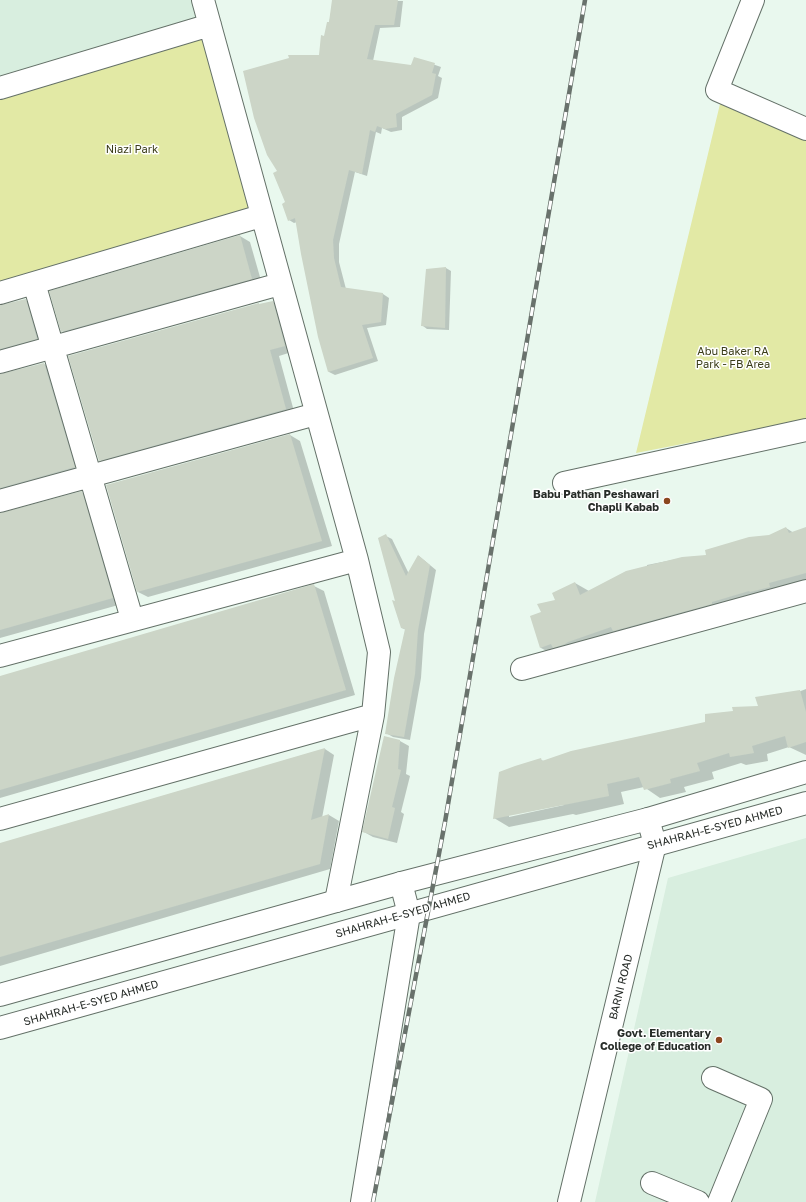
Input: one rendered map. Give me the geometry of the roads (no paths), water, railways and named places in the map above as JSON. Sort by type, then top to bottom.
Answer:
[{"type":"street","points":[[203,0],[261,216],[357,560],[379,652],[373,715],[336,901]]},
{"type":"street","points":[[753,0],[716,90],[806,129]]},
{"type":"street","points":[[0,88],[210,25]]},
{"type":"street","points":[[0,292],[261,216]]},
{"type":"street","points":[[34,283],[132,619]]},
{"type":"street","points":[[0,362],[280,284]]},
{"type":"street","points":[[0,501],[316,414]]},
{"type":"street","points":[[564,483],[806,430]]},
{"type":"street","points":[[0,656],[132,619],[357,560]]},
{"type":"street","points":[[522,669],[806,590]]},
{"type":"street","points":[[0,819],[373,715]]},
{"type":"street","points":[[0,995],[401,883],[648,819],[806,772]]},
{"type":"street","name":"SHAHRAH-E-SYED AHMED","points":[[0,1028],[806,803]]},
{"type":"street","name":"BARNI ROAD","points":[[569,1202],[655,844],[648,819]]},
{"type":"street","points":[[362,1202],[409,914],[401,883]]},
{"type":"street","points":[[713,1078],[761,1099],[719,1202]]},
{"type":"street","points":[[652,1183],[698,1202]]},
{"type":"railway","points":[[373,1202],[445,822],[585,0]]},
{"type":"place","name":"Babu Pathan Peshawari Chapli Kabab","points":[[667,501]]},
{"type":"place","name":"Govt. Elementary College of Education","points":[[719,1040]]},
{"type":"park label","name":"Niazi Park","points":[[132,150]]},
{"type":"park label","name":"Abu Baker RA Park - FB Area","points":[[733,358]]}]
